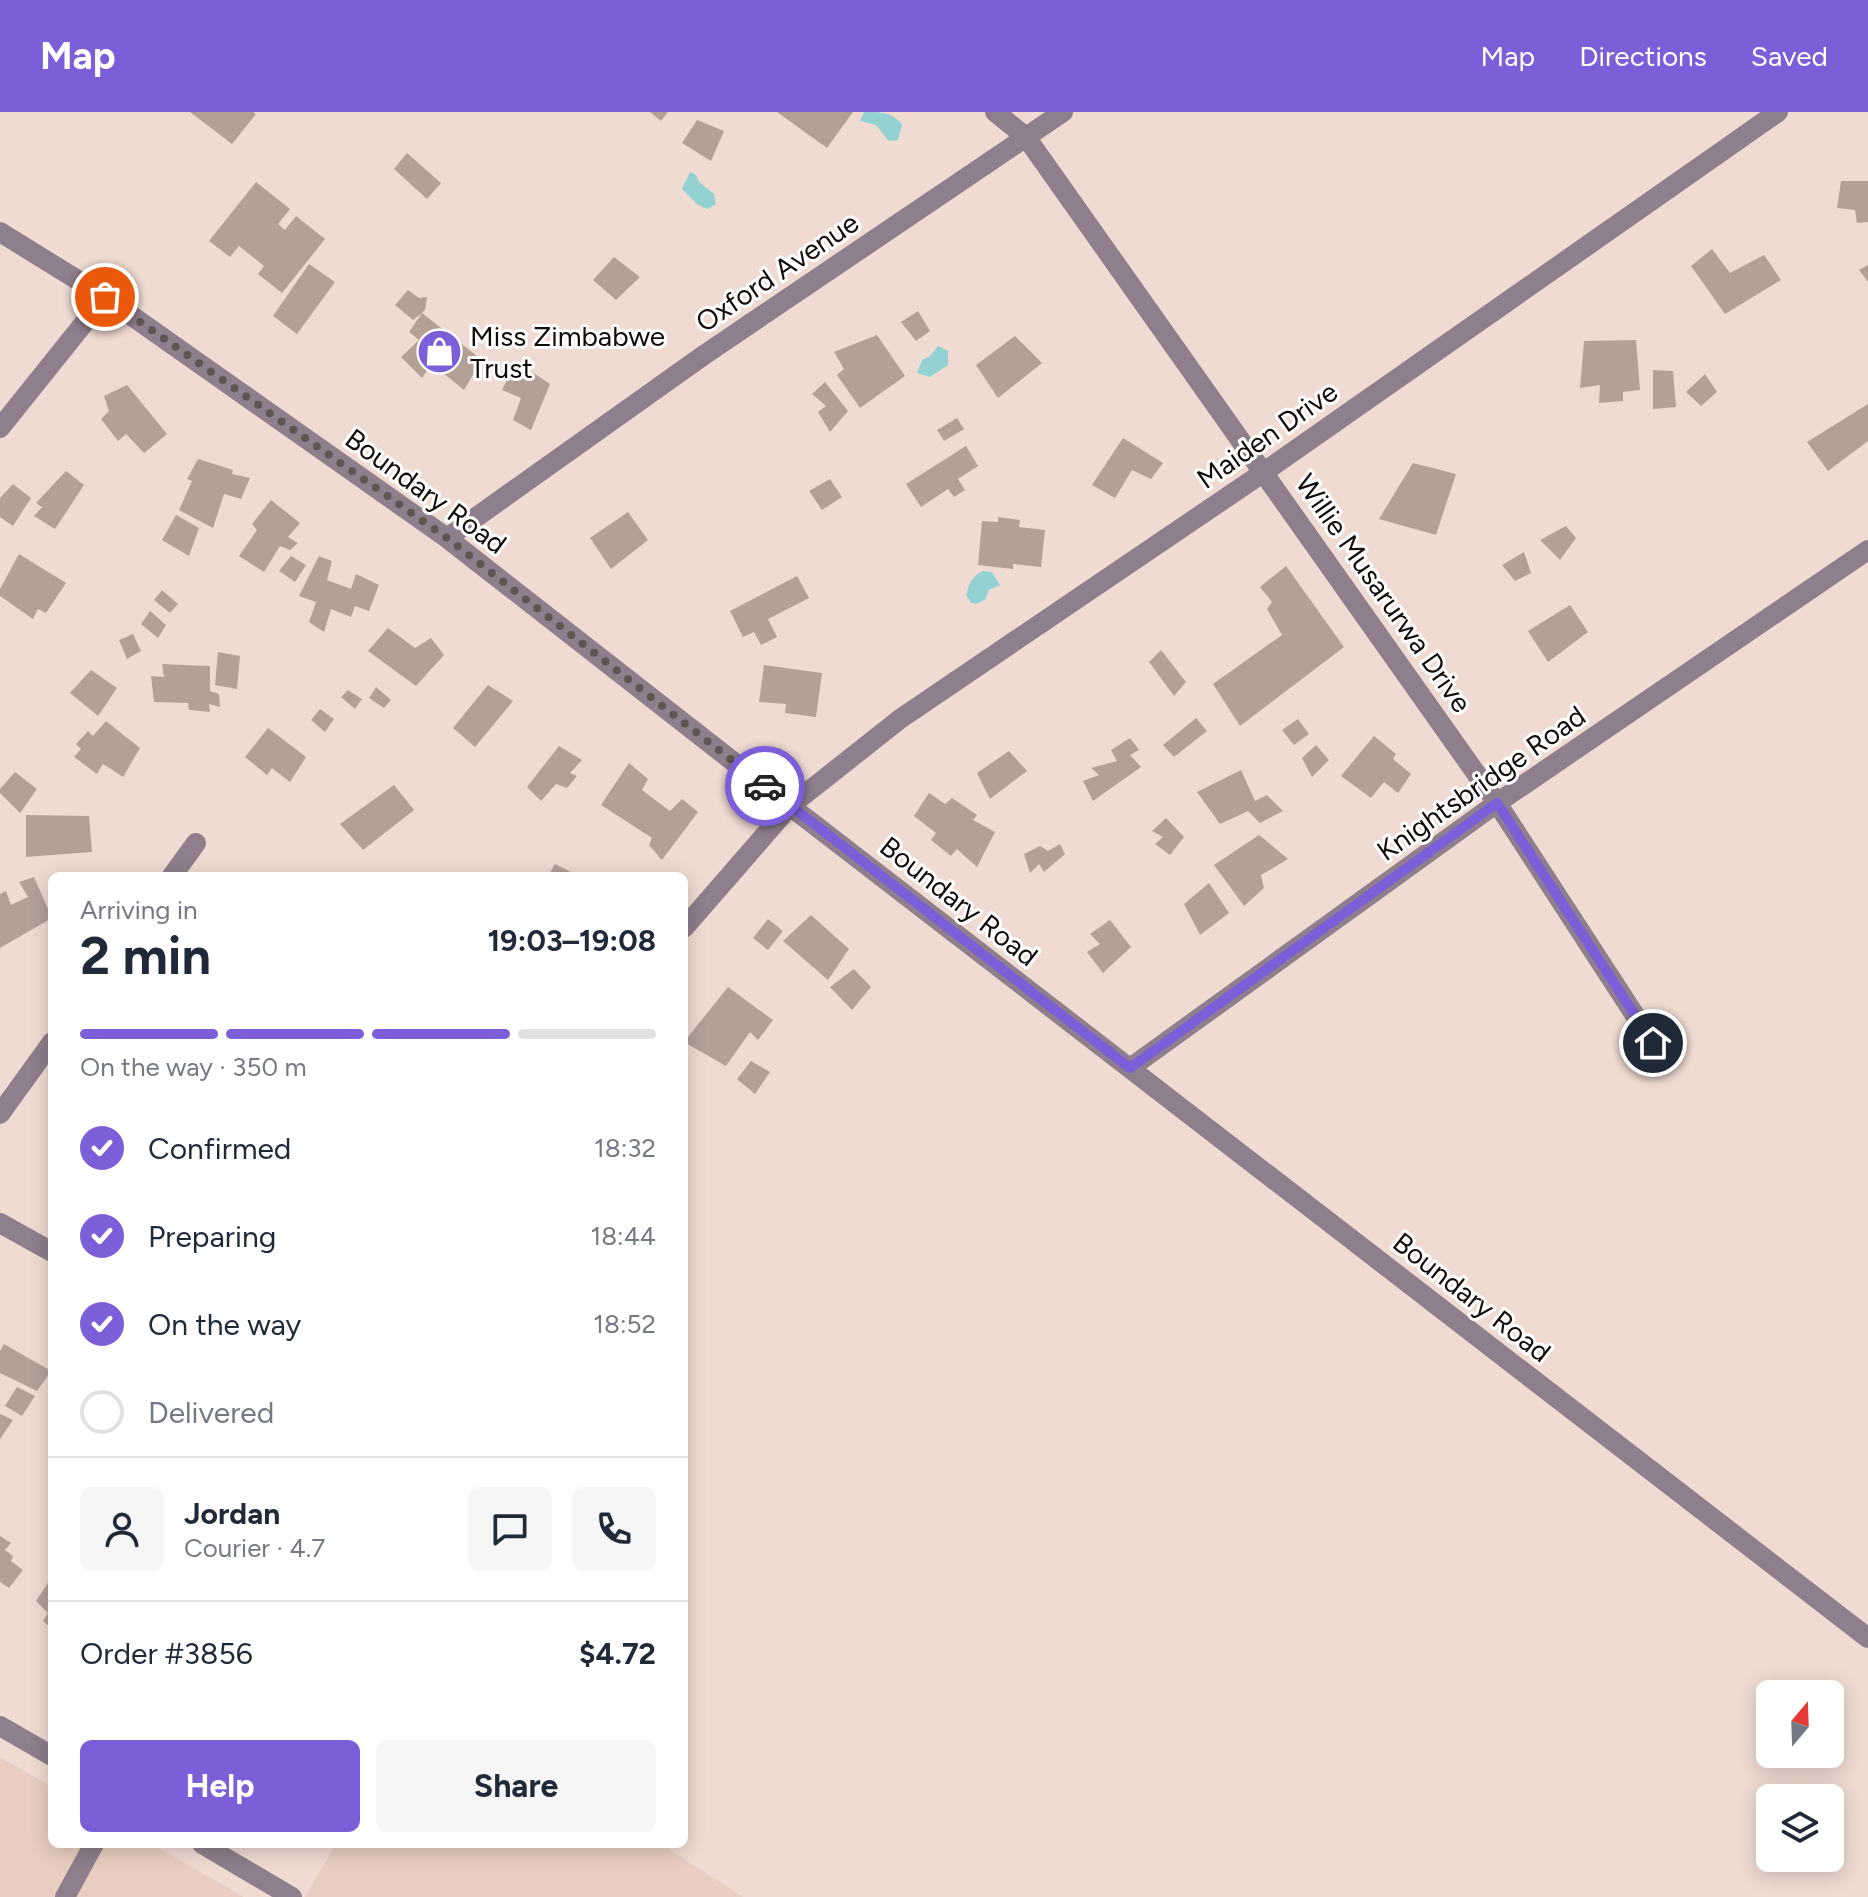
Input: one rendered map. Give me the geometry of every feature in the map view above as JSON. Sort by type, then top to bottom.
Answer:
[{"type":"street","name":"Willie Musarurwa Drive","points":[[995,112],[1026,137],[1264,472],[1497,803],[1653,1043]]},
{"type":"street","name":"Oxford Avenue","points":[[447,538],[704,355],[1063,112]]},
{"type":"street","name":"Maiden Drive","points":[[688,923],[790,806],[900,719],[1264,472],[1778,112]]},
{"type":"street","name":"Boundary Road","points":[[0,232],[105,297],[447,538],[1868,1638]]},
{"type":"street","points":[[0,428],[105,297]]},
{"type":"street","name":"Knightsbridge Road","points":[[1130,1068],[1497,803],[1868,550]]},
{"type":"street","points":[[175,872],[196,843]]},
{"type":"street","points":[[0,1114],[48,1048]]},
{"type":"street","points":[[0,1223],[48,1250]]},
{"type":"street","points":[[0,1726],[48,1754]]},
{"type":"street","points":[[65,1897],[92,1848]]},
{"type":"street","points":[[209,1848],[292,1897]]},
{"type":"shaded area","points":[[0,1757],[48,1785],[48,1848],[158,1848],[244,1897],[0,1897]]},
{"type":"shaded area","points":[[334,1848],[667,1848],[743,1897],[305,1897]]},
{"type":"water","points":[[864,112],[885,114],[898,120],[902,124],[898,140],[889,141],[876,125],[860,121]]},
{"type":"water","points":[[690,172],[714,194],[716,204],[707,209],[682,189]]},
{"type":"water","points":[[938,346],[948,351],[948,365],[930,377],[917,373],[922,360]]},
{"type":"water","points":[[983,571],[992,572],[1000,585],[989,590],[985,600],[971,603],[966,595],[968,587]]},
{"type":"building","points":[[190,112],[253,112],[256,114],[232,144]]},
{"type":"building","points":[[650,112],[668,112],[661,121]]},
{"type":"building","points":[[777,112],[853,112],[827,148]]},
{"type":"building","points":[[697,120],[724,131],[711,161],[682,143]]},
{"type":"building","points":[[407,153],[441,183],[427,199],[394,169]]},
{"type":"building","points":[[1841,181],[1868,181],[1868,222],[1857,223],[1855,210],[1837,208]]},
{"type":"building","points":[[256,182],[290,209],[278,224],[285,230],[296,216],[325,239],[282,293],[258,274],[264,266],[239,246],[230,257],[209,241]]},
{"type":"building","points":[[1712,249],[1730,273],[1764,255],[1781,280],[1725,314],[1691,266]]},
{"type":"building","points":[[614,257],[640,277],[616,300],[593,280]]},
{"type":"building","points":[[309,264],[335,282],[297,334],[273,316]]},
{"type":"building","points":[[1868,265],[1868,282],[1859,270]]},
{"type":"building","points":[[408,290],[419,298],[427,297],[425,310],[413,320],[395,305]]},
{"type":"building","points":[[918,311],[930,331],[916,341],[901,322]]},
{"type":"building","points":[[422,313],[482,360],[464,390],[432,364],[422,378],[401,357],[419,340],[409,332]]},
{"type":"building","points":[[877,335],[905,376],[860,408],[837,375],[844,369],[834,352]]},
{"type":"building","points":[[1015,336],[1042,363],[998,398],[976,365]]},
{"type":"building","points":[[1636,340],[1640,390],[1623,392],[1623,401],[1599,403],[1600,385],[1580,388],[1584,341]]},
{"type":"building","points":[[512,370],[525,378],[529,370],[550,384],[531,430],[513,420],[521,398],[502,390]]},
{"type":"building","points":[[1653,370],[1673,371],[1676,407],[1653,409]]},
{"type":"building","points":[[1705,374],[1717,392],[1701,406],[1686,392]]},
{"type":"building","points":[[825,382],[848,411],[830,432],[818,412],[826,406],[812,394]]},
{"type":"building","points":[[127,385],[167,434],[144,453],[126,434],[118,441],[101,419],[109,411],[104,396]]},
{"type":"building","points":[[1868,404],[1868,441],[1828,471],[1807,442]]},
{"type":"building","points":[[957,418],[964,429],[944,441],[937,430]]},
{"type":"building","points":[[1123,438],[1163,463],[1151,479],[1132,470],[1115,498],[1092,485]]},
{"type":"building","points":[[966,446],[978,466],[958,479],[965,490],[954,497],[948,489],[921,507],[906,484]]},
{"type":"building","points":[[198,459],[233,470],[232,474],[250,478],[241,499],[224,494],[213,528],[179,510],[192,481],[187,479]]},
{"type":"building","points":[[1413,463],[1456,474],[1436,535],[1379,519]]},
{"type":"building","points":[[66,471],[84,485],[55,529],[34,516],[42,507],[36,503]]},
{"type":"building","points":[[830,479],[842,497],[822,510],[809,491]]},
{"type":"building","points":[[13,484],[31,498],[13,526],[0,517],[0,498]]},
{"type":"building","points":[[271,500],[300,523],[288,537],[298,543],[290,550],[280,546],[264,572],[239,556],[257,530],[252,524]]},
{"type":"building","points":[[628,512],[648,540],[611,569],[590,538]]},
{"type":"building","points":[[176,515],[199,528],[189,556],[162,540]]},
{"type":"building","points":[[998,517],[1020,520],[1019,527],[1045,530],[1041,567],[1013,564],[1013,569],[978,565],[982,521],[998,522]]},
{"type":"building","points":[[1566,526],[1576,538],[1560,560],[1540,540]]},
{"type":"building","points":[[1524,552],[1531,573],[1515,581],[1502,565]]},
{"type":"building","points":[[19,554],[66,583],[46,613],[38,609],[33,619],[0,596],[0,589]]},
{"type":"building","points":[[291,556],[306,565],[295,582],[279,571]]},
{"type":"building","points":[[319,556],[332,561],[327,580],[351,589],[356,574],[379,585],[369,611],[355,606],[351,617],[331,609],[324,632],[309,622],[316,602],[299,596]]},
{"type":"building","points":[[1286,566],[1344,647],[1240,726],[1213,684],[1282,635],[1267,609],[1272,602],[1260,587]]},
{"type":"building","points":[[797,576],[809,598],[768,619],[777,637],[761,645],[754,632],[743,637],[730,611]]},
{"type":"building","points":[[162,590],[178,604],[170,613],[154,600]]},
{"type":"building","points":[[1570,605],[1588,632],[1548,662],[1528,631]]},
{"type":"building","points":[[150,611],[166,625],[158,638],[141,624]]},
{"type":"building","points":[[388,628],[415,648],[431,638],[444,655],[416,686],[368,651]]},
{"type":"building","points":[[133,634],[141,651],[127,659],[119,640]]},
{"type":"building","points":[[1161,650],[1186,682],[1174,696],[1149,662]]},
{"type":"building","points":[[218,652],[240,656],[237,689],[215,685]]},
{"type":"building","points":[[162,664],[210,666],[210,691],[219,694],[220,707],[209,704],[210,712],[189,710],[188,703],[154,702],[151,676],[164,677]]},
{"type":"building","points":[[764,665],[822,673],[816,717],[785,713],[786,704],[759,702]]},
{"type":"building","points":[[91,670],[117,688],[98,716],[70,693]]},
{"type":"building","points":[[488,685],[513,701],[475,747],[453,728]]},
{"type":"building","points":[[376,687],[391,700],[384,708],[369,698]]},
{"type":"building","points":[[348,690],[362,699],[355,709],[341,697]]},
{"type":"building","points":[[320,709],[334,719],[325,732],[311,720]]},
{"type":"building","points":[[1196,718],[1207,731],[1174,757],[1163,745]]},
{"type":"building","points":[[1298,719],[1309,734],[1294,745],[1282,730]]},
{"type":"building","points":[[106,721],[140,748],[123,777],[103,764],[97,774],[74,757],[81,749],[76,744],[88,731],[93,736]]},
{"type":"building","points":[[268,728],[306,757],[290,782],[272,768],[267,775],[245,757]]},
{"type":"building","points":[[1374,736],[1396,754],[1393,759],[1411,774],[1398,793],[1384,782],[1371,798],[1341,776]]},
{"type":"building","points":[[1130,738],[1139,750],[1130,755],[1141,767],[1093,801],[1083,781],[1099,775],[1091,768],[1117,761],[1111,750]]},
{"type":"building","points":[[1316,745],[1329,760],[1312,777],[1302,758]]},
{"type":"building","points":[[559,746],[582,760],[570,773],[577,776],[567,788],[556,784],[541,801],[527,787]]},
{"type":"building","points":[[1009,751],[1027,771],[990,799],[977,773]]},
{"type":"building","points":[[629,763],[648,779],[642,790],[670,811],[682,799],[698,812],[662,860],[649,845],[652,838],[601,805]]},
{"type":"building","points":[[1241,770],[1255,801],[1267,795],[1283,811],[1260,823],[1248,811],[1220,824],[1197,792]]},
{"type":"building","points":[[15,772],[37,789],[20,813],[0,793]]},
{"type":"building","points":[[394,785],[414,810],[363,850],[340,824]]},
{"type":"building","points":[[929,793],[945,804],[952,798],[977,815],[973,820],[995,832],[977,867],[957,849],[951,856],[931,840],[936,833],[914,816]]},
{"type":"building","points":[[26,815],[89,816],[92,852],[26,857]]},
{"type":"building","points":[[1166,818],[1184,837],[1170,855],[1155,844],[1163,837],[1152,831]]},
{"type":"building","points":[[1259,835],[1288,859],[1261,875],[1264,888],[1244,906],[1214,865]]},
{"type":"building","points":[[1060,844],[1065,854],[1044,872],[1039,864],[1030,873],[1024,854],[1040,846],[1048,851]]},
{"type":"building","points":[[555,864],[571,872],[550,872]]},
{"type":"building","points":[[34,877],[48,909],[48,920],[0,948],[0,894],[6,891],[11,905],[28,897],[19,882]]},
{"type":"building","points":[[1209,883],[1229,913],[1200,935],[1184,904]]},
{"type":"building","points":[[811,915],[849,949],[828,980],[783,941]]},
{"type":"building","points":[[768,919],[783,931],[768,950],[753,938]]},
{"type":"building","points":[[1110,920],[1131,947],[1103,973],[1087,952],[1100,944],[1090,934]]},
{"type":"building","points":[[854,969],[871,987],[852,1010],[830,987]]},
{"type":"building","points":[[728,987],[773,1020],[758,1040],[750,1032],[726,1066],[688,1044],[688,1037]]},
{"type":"building","points":[[751,1061],[770,1072],[755,1094],[737,1079]]},
{"type":"building","points":[[4,1344],[48,1369],[48,1375],[37,1391],[0,1373],[0,1351]]},
{"type":"building","points":[[17,1387],[35,1396],[22,1416],[5,1406]]},
{"type":"building","points":[[0,1414],[13,1420],[0,1439]]},
{"type":"building","points":[[0,1536],[11,1543],[5,1550],[13,1556],[11,1561],[23,1570],[9,1588],[0,1582]]},
{"type":"building","points":[[48,1583],[48,1613],[36,1601]]},
{"type":"way so far","points":[[105,297],[447,538],[765,786]]},
{"type":"place","name":"Miss Zimbabwe Trust","points":[[439,352]]},
{"type":"route","points":[[765,786],[1130,1068],[1497,803],[1653,1043]]}]
